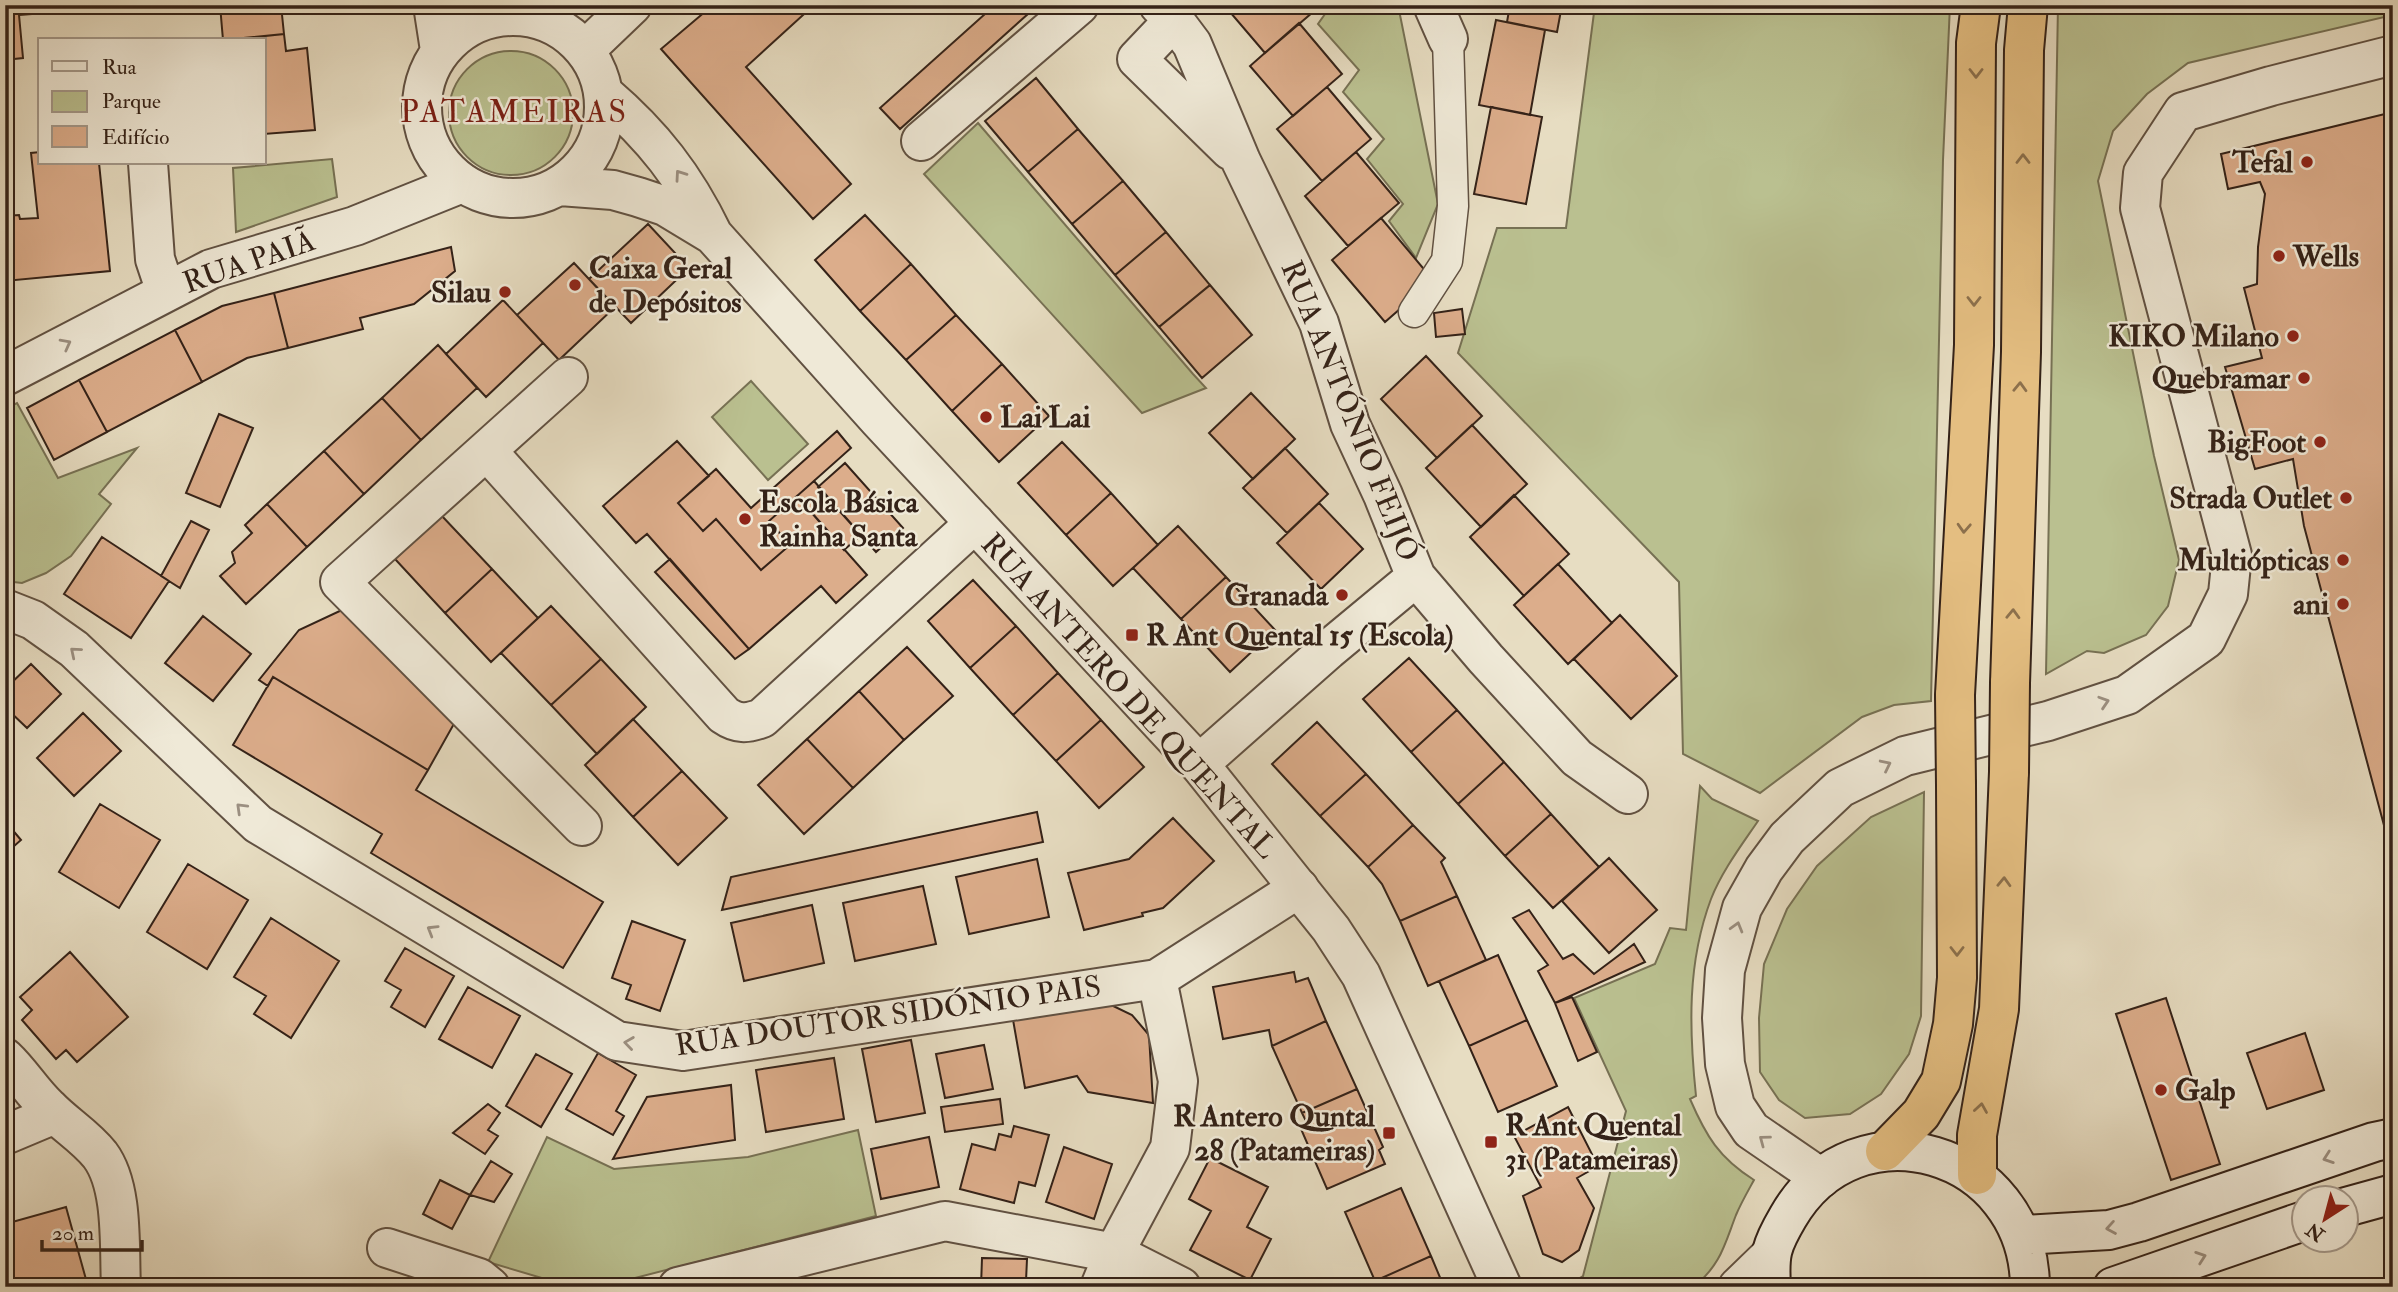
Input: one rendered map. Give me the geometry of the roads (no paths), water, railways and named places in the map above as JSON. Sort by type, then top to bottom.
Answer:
[{"type":"highway","points":[[1885,1152],[1921,1114],[1941,1081],[1954,1024],[1957,978],[1955,695],[1974,345],[1976,43],[1981,5]]},
{"type":"highway","points":[[1977,1175],[1977,1135],[1998,1009],[2009,772],[2021,352],[2024,50],[2028,5]]},
{"type":"street","points":[[433,5],[440,50]]},
{"type":"street","points":[[585,50],[632,5]]},
{"type":"street","points":[[930,134],[1079,5]]},
{"type":"street","points":[[530,12],[570,35],[585,50],[600,77],[604,94],[604,121],[596,147],[581,169],[560,186],[536,196],[510,199],[485,194],[462,183],[440,162],[426,136],[421,106],[426,76],[440,50],[460,32],[484,20],[530,12]]},
{"type":"street","name":"RUA ANTÓNIO FEIJÓ","points":[[1241,160],[1137,59],[1167,13],[1192,44],[1241,160],[1319,323],[1350,424],[1383,495],[1416,577],[1486,659],[1577,758],[1628,794]]},
{"type":"street","points":[[1414,312],[1447,261],[1453,206],[1440,22]]},
{"type":"street","points":[[1821,1178],[1751,1130],[1735,1106],[1725,1064],[1722,1018],[1725,970],[1742,908],[1764,869],[1787,838],[1840,788],[1905,756],[2048,721],[2127,695],[2206,639],[2228,594],[2232,555],[2140,208],[2143,173],[2183,112],[2393,55]]},
{"type":"street","name":"RUA ANTERO DE QUENTAL","points":[[604,94],[641,128],[668,158],[690,191],[713,235],[879,421],[1199,764],[1331,929],[1361,975],[1502,1287]]},
{"type":"street","points":[[148,164],[155,259],[166,292]]},
{"type":"street","name":"RUA PAIÃ","points":[[5,376],[211,269],[355,226],[462,183]]},
{"type":"street","name":"RUA ANTERO DE QUENTAL","points":[[560,186],[613,190],[638,197],[665,206],[713,235]]},
{"type":"street","points":[[568,377],[340,582],[582,826]]},
{"type":"street","points":[[487,451],[724,715],[743,723],[761,718],[975,523]]},
{"type":"street","points":[[1199,764],[1328,650],[1416,577]]},
{"type":"street","name":"RUA DOUTOR SIDÓNIO PAIS","points":[[5,609],[33,620],[74,649],[258,824],[617,1041],[683,1051],[1157,979],[1299,888]]},
{"type":"street","points":[[1107,1270],[1170,1148],[1178,1081],[1157,979]]},
{"type":"street","points":[[5,1058],[55,1114],[94,1148],[109,1172],[115,1188],[121,1287]]},
{"type":"street","points":[[5,1135],[55,1114]]},
{"type":"street","points":[[2022,1235],[2109,1230],[2393,1138]]},
{"type":"street","points":[[1738,1287],[1770,1272],[1780,1231],[1797,1202],[1821,1178],[1851,1160],[1885,1152],[1917,1152],[1948,1160],[1977,1175],[2004,1202],[2022,1235],[2030,1266],[2030,1287]]},
{"type":"street","points":[[2360,1203],[2393,1194]]},
{"type":"street","points":[[678,1287],[945,1221],[1107,1270],[1181,1287]]},
{"type":"street","points":[[2113,1287],[2290,1226]]},
{"type":"street","points":[[387,1248],[479,1278],[490,1287]]},
{"type":"place","name":"Tefal","points":[[2307,162]]},
{"type":"place","name":"Wells","points":[[2279,256]]},
{"type":"place","name":"Caixa Geral de Depósitos","points":[[575,285]]},
{"type":"place","name":"Silau","points":[[505,292]]},
{"type":"place","name":"KIKO Milano","points":[[2293,336]]},
{"type":"place","name":"Quebramar","points":[[2304,378]]},
{"type":"place","name":"Lai Lai","points":[[986,417]]},
{"type":"place","name":"BigFoot","points":[[2320,442]]},
{"type":"place","name":"Strada Outlet","points":[[2346,498]]},
{"type":"place","name":"Escola Básica Rainha Santa","points":[[745,519]]},
{"type":"place","name":"Multiópticas","points":[[2343,560]]},
{"type":"place","name":"Granada","points":[[1342,595]]},
{"type":"place","name":"ani","points":[[2343,604]]},
{"type":"place","name":"R Ant Quental 15 (Escola)","points":[[1132,635]]},
{"type":"place","name":"Galp","points":[[2161,1090]]},
{"type":"place","name":"R Antero Quntal 28 (Patameiras)","points":[[1389,1133]]},
{"type":"place","name":"R Ant Quental 31 (Patameiras)","points":[[1491,1142]]},
{"type":"district","name":"PATAMEIRAS","points":[[514,112]]}]
